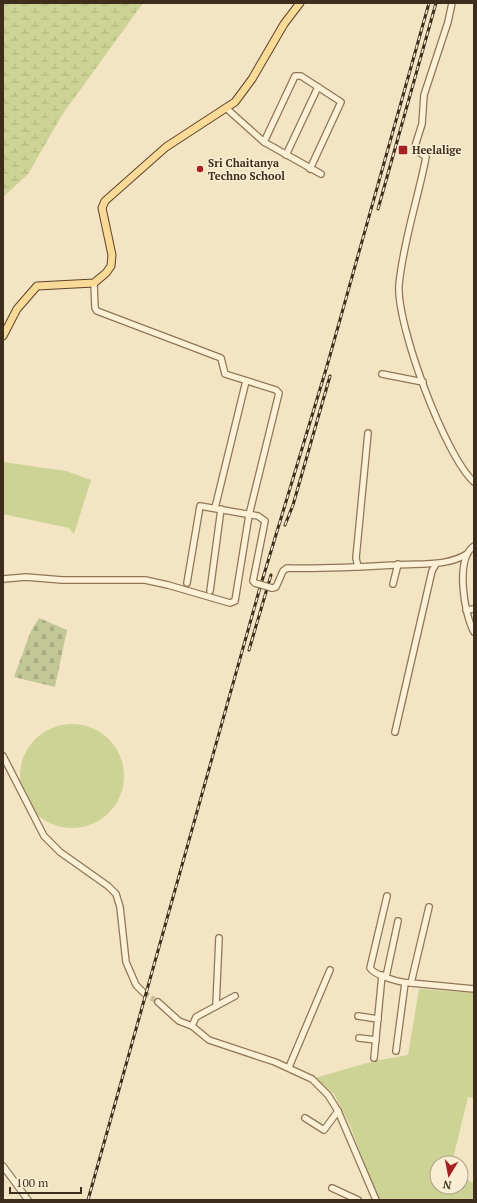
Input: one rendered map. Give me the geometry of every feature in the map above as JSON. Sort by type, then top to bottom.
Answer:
[{"type":"main road","points":[[3,336],[17,309],[37,286],[94,283],[100,279],[111,266],[112,255],[102,208],[105,201],[166,147],[235,102],[252,79],[284,24],[300,3]]},
{"type":"street","points":[[452,3],[448,22],[424,95],[422,124],[415,147],[416,150],[425,154],[426,157],[399,285],[400,306],[422,382],[451,450],[474,482]]},
{"type":"street","points":[[264,142],[294,76],[301,76],[341,102],[310,169]]},
{"type":"street","points":[[286,155],[318,88]]},
{"type":"street","points":[[226,108],[264,142],[321,174]]},
{"type":"street","points":[[3,579],[26,577],[66,580],[145,580],[232,603],[235,601],[249,515],[279,393],[276,390],[224,374],[221,358],[96,310],[94,283]]},
{"type":"street","points":[[382,374],[422,382]]},
{"type":"street","points":[[210,591],[218,509],[246,381]]},
{"type":"street","points":[[358,567],[356,558],[368,433]]},
{"type":"street","points":[[187,583],[200,506],[262,517],[265,521],[253,581],[272,588],[276,588],[283,571],[287,568],[319,569],[398,564],[436,564],[458,559],[467,554],[474,546]]},
{"type":"street","points":[[467,554],[463,594],[468,621],[474,632]]},
{"type":"street","points":[[394,584],[398,564]]},
{"type":"street","points":[[395,732],[432,571],[436,564]]},
{"type":"street","points":[[466,610],[474,609]]},
{"type":"street","points":[[3,756],[44,836],[60,852],[108,886],[116,894],[120,907],[126,962],[136,985],[144,993]]},
{"type":"street","points":[[387,896],[370,968],[372,971],[404,983],[474,989]]},
{"type":"street","points":[[411,983],[429,907]]},
{"type":"street","points":[[374,1058],[384,976],[398,921]]},
{"type":"street","points":[[216,1006],[219,938]]},
{"type":"street","points":[[289,1068],[330,970]]},
{"type":"street","points":[[396,1051],[404,983]]},
{"type":"street","points":[[192,1026],[196,1017],[235,996]]},
{"type":"street","points":[[158,1002],[179,1021],[192,1026],[209,1040],[289,1068],[312,1079],[328,1095],[338,1111],[376,1200]]},
{"type":"street","points":[[358,1016],[378,1019]]},
{"type":"street","points":[[359,1038],[376,1040]]},
{"type":"street","points":[[305,1118],[322,1130],[325,1130],[338,1111]]},
{"type":"street","points":[[3,1166],[28,1200]]},
{"type":"street","points":[[332,1188],[358,1200]]},
{"type":"green space","points":[[3,3],[143,3],[62,115],[28,174],[3,197]]},
{"type":"green space","points":[[3,462],[66,471],[91,480],[74,534],[69,528],[3,514]]},
{"type":"green space","points":[[39,618],[67,630],[55,687],[14,677],[31,631]]},
{"type":"green space","points":[[72,724],[92,728],[109,739],[120,756],[124,776],[120,796],[109,813],[92,824],[72,828],[52,824],[35,813],[24,796],[20,776],[24,756],[35,739],[52,728]]},
{"type":"green space","points":[[419,989],[474,993],[474,1098],[468,1097],[454,1155],[429,1155],[429,1195],[469,1195],[469,1181],[474,1183],[474,1200],[378,1200],[351,1128],[334,1094],[315,1078],[374,1061],[408,1055]]},
{"type":"tunnel","points":[[144,993],[158,1002]]},
{"type":"railway","points":[[88,1200],[259,591],[327,366],[429,3]]},
{"type":"railway","points":[[378,209],[436,3]]},
{"type":"railway","points":[[285,525],[293,505],[330,376]]},
{"type":"railway","points":[[249,650],[271,575]]},
{"type":"place","name":"Heelalige","points":[[403,150]]},
{"type":"place","name":"Sri Chaitanya Techno School","points":[[200,169]]}]
